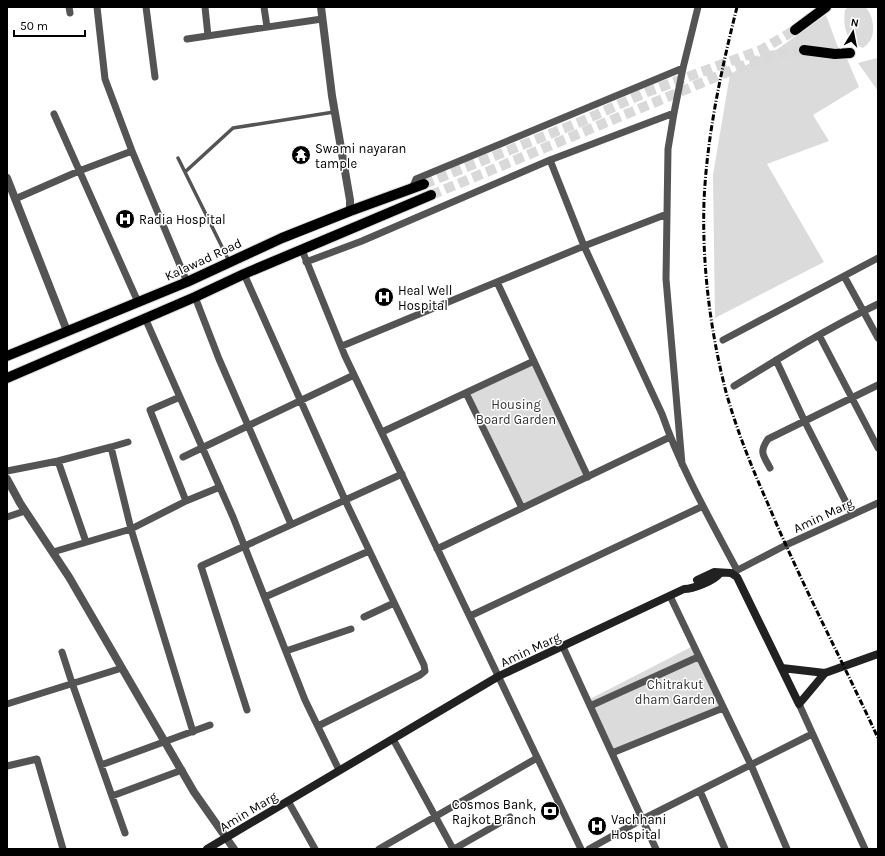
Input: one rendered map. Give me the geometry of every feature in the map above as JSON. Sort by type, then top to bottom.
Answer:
[{"type":"main road","points":[[795,30],[826,7]]},
{"type":"main road","points":[[804,50],[835,54],[850,53]]},
{"type":"main road","name":"Kalawad Road","points":[[7,356],[188,282],[282,238],[424,184]]},
{"type":"main road","points":[[7,378],[195,297],[244,274],[431,195]]},
{"type":"main road","name":"Amin Marg","points":[[207,849],[498,676],[670,596],[684,589],[686,584],[714,572],[720,574],[734,572]]},
{"type":"main road","points":[[734,572],[782,668],[798,704],[825,673]]},
{"type":"main road","points":[[782,668],[825,673],[878,654]]},
{"type":"street","points":[[97,7],[104,79],[132,151],[188,282]]},
{"type":"street","points":[[146,7],[155,77]]},
{"type":"street","points":[[205,7],[208,36]]},
{"type":"street","points":[[264,7],[267,27]]},
{"type":"street","points":[[682,464],[666,279],[668,149],[683,68],[698,7]]},
{"type":"street","points":[[321,8],[334,112],[350,200],[350,211]]},
{"type":"street","points":[[187,39],[322,19]]},
{"type":"street","points":[[412,189],[416,179],[683,68]]},
{"type":"street","points":[[54,114],[138,302]]},
{"type":"street","points":[[306,262],[362,241],[550,160],[674,114]]},
{"type":"street","points":[[15,199],[79,171],[132,151]]},
{"type":"street","points":[[550,160],[584,246],[662,414],[682,464],[734,572]]},
{"type":"street","points":[[7,178],[67,331]]},
{"type":"street","points":[[342,346],[584,246],[667,214]]},
{"type":"street","points":[[302,250],[354,375],[581,849]]},
{"type":"street","points":[[723,340],[878,258]]},
{"type":"street","points":[[244,274],[345,500],[424,665],[425,671],[420,675],[318,726]]},
{"type":"street","points":[[844,276],[878,338]]},
{"type":"street","points":[[497,282],[588,476]]},
{"type":"street","points":[[195,297],[248,426],[291,524]]},
{"type":"street","points":[[734,386],[776,360],[878,304]]},
{"type":"street","points":[[145,318],[220,487],[305,700],[339,770]]},
{"type":"street","points":[[820,336],[878,448]]},
{"type":"street","points":[[776,360],[804,420],[852,514]]},
{"type":"street","points":[[382,432],[534,361]]},
{"type":"street","points":[[183,456],[354,375]]},
{"type":"street","points":[[770,468],[762,453],[762,449],[768,439],[878,385]]},
{"type":"street","points":[[466,393],[522,508]]},
{"type":"street","points":[[180,397],[150,410],[186,501]]},
{"type":"street","points":[[437,549],[670,437]]},
{"type":"street","points":[[7,471],[58,461],[128,442]]},
{"type":"street","points":[[111,447],[131,529],[193,732]]},
{"type":"street","points":[[58,461],[86,542]]},
{"type":"street","points":[[247,710],[202,566],[402,474]]},
{"type":"street","points":[[7,479],[25,511],[69,577],[194,792],[234,849]]},
{"type":"street","points":[[53,552],[131,529],[186,501],[220,487]]},
{"type":"street","name":"Amin Marg","points":[[734,572],[786,545],[878,502]]},
{"type":"street","points":[[470,616],[703,506]]},
{"type":"street","points":[[7,516],[25,511]]},
{"type":"street","points":[[265,597],[369,551]]},
{"type":"street","points":[[670,596],[751,765],[787,849]]},
{"type":"street","points":[[364,617],[394,603]]},
{"type":"street","points":[[286,651],[351,629]]},
{"type":"street","points":[[563,647],[656,849]]},
{"type":"street","points":[[62,652],[125,833]]},
{"type":"street","points":[[590,706],[698,657]]},
{"type":"street","points":[[7,704],[122,668]]},
{"type":"street","points":[[798,704],[865,849]]},
{"type":"street","points":[[612,753],[723,708]]},
{"type":"street","points":[[101,765],[210,725]]},
{"type":"street","points":[[589,849],[642,819],[812,734]]},
{"type":"street","points":[[393,739],[454,849],[510,817]]},
{"type":"street","points":[[379,849],[537,758]]},
{"type":"street","points":[[7,766],[37,759],[63,849]]},
{"type":"street","points":[[112,796],[182,770]]},
{"type":"street","points":[[700,791],[725,849]]},
{"type":"street","points":[[288,801],[315,849]]},
{"type":"lane","points":[[185,172],[233,128],[334,112]]},
{"type":"lane","points":[[178,158],[229,262]]},
{"type":"green space","points":[[848,7],[865,7],[872,18],[872,37],[863,48],[852,41],[846,33],[844,16],[845,10]]},
{"type":"green space","points":[[826,15],[840,53],[845,54],[859,87],[813,115],[829,141],[767,164],[824,262],[715,318],[713,175],[730,74],[750,63],[767,51],[776,50]]},
{"type":"green space","points":[[877,58],[878,62],[878,91],[858,63]]},
{"type":"green space","name":"Housing Board Garden","points":[[534,361],[588,477],[522,508],[466,393]]},
{"type":"green space","name":"Chitrakut dham Garden","points":[[693,646],[723,708],[612,753],[588,700]]},
{"type":"tunnel","points":[[424,184],[580,122],[647,92],[761,50],[795,30]]},
{"type":"tunnel","points":[[431,195],[747,64],[779,54],[804,50]]},
{"type":"railway","points":[[737,7],[716,103],[708,152],[704,201],[704,249],[708,297],[720,369],[730,407],[756,477],[794,563],[878,738]]},
{"type":"place","name":"Swami nayaran tample","points":[[301,155]]},
{"type":"place","name":"Radia Hospital","points":[[125,219]]},
{"type":"place","name":"Heal Well Hospital","points":[[384,297]]},
{"type":"place","name":"Cosmos Bank, Rajkot Branch","points":[[550,811]]},
{"type":"place","name":"Vachhani Hospital","points":[[597,826]]}]
